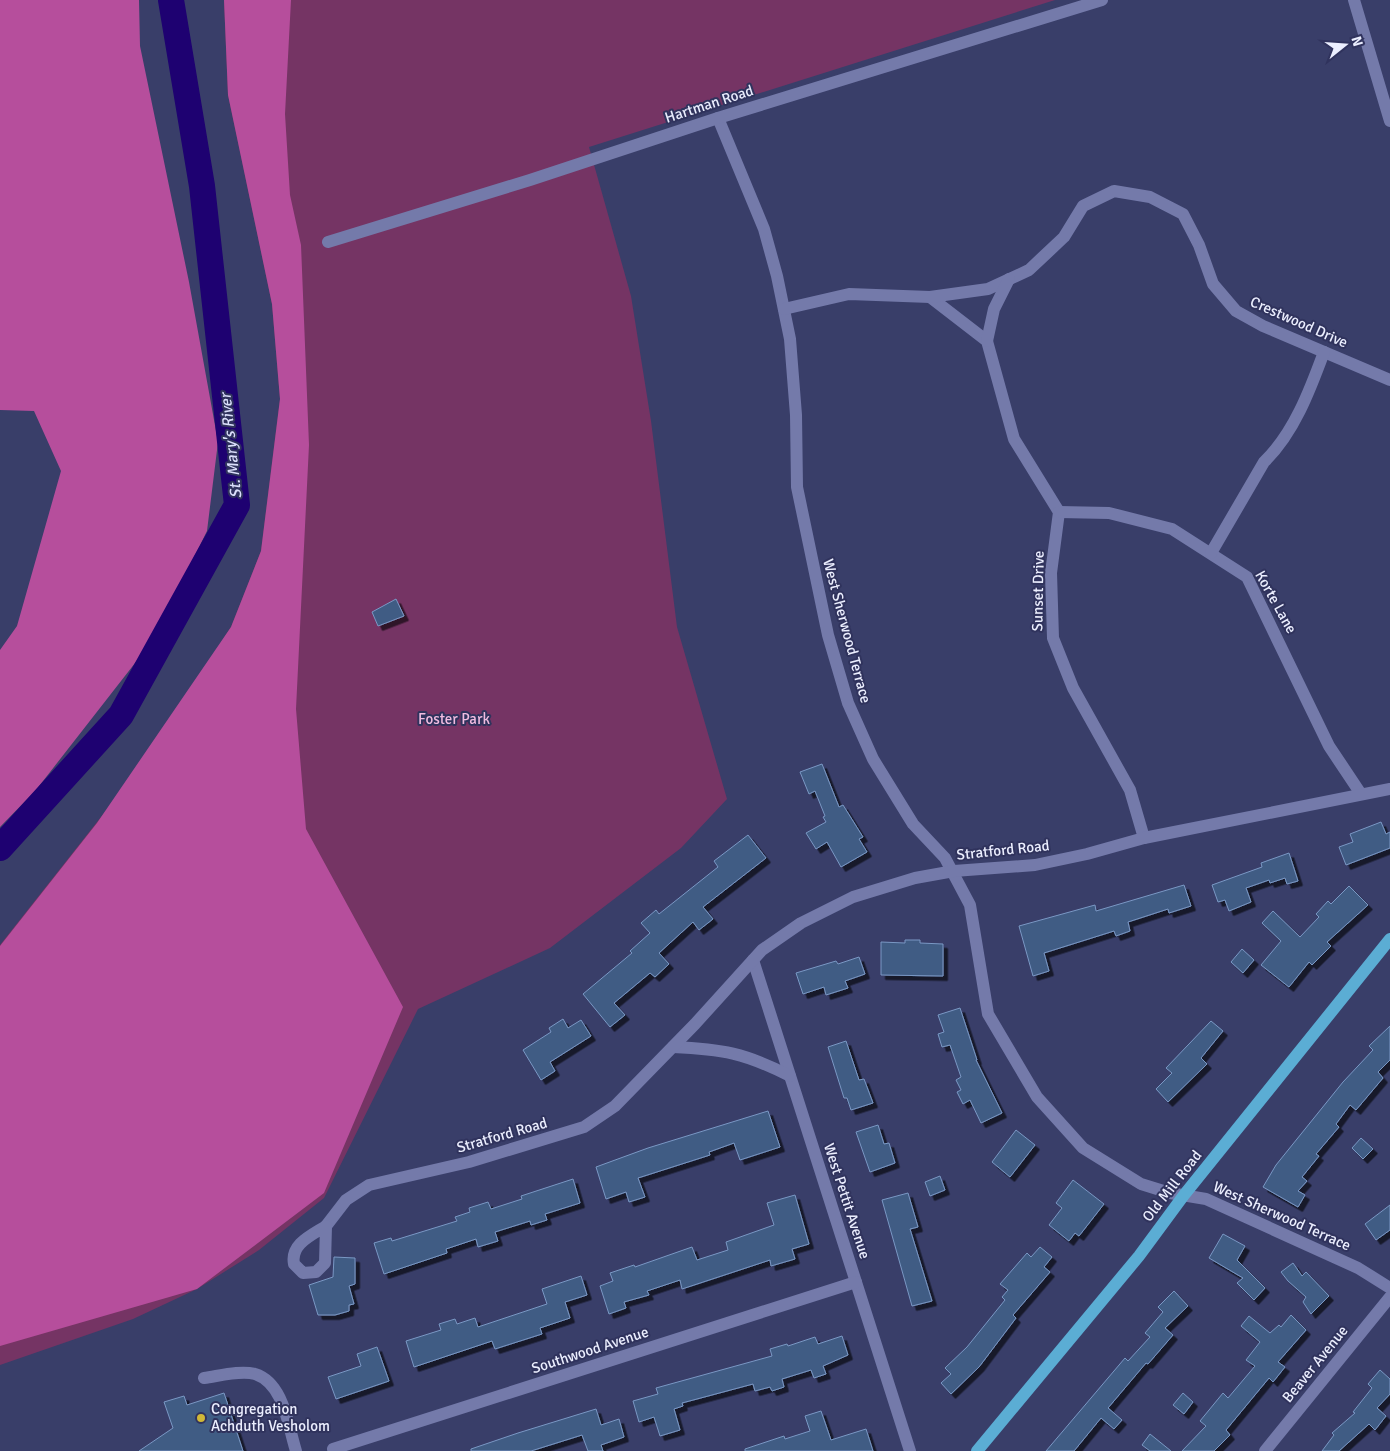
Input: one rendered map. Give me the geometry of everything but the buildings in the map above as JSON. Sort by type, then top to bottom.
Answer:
[{"type":"main road","name":"Old Mill Road","points":[[976,1451],[1139,1256],[1184,1195],[1390,939]]},
{"type":"street","name":"Hartman Road","points":[[328,242],[530,180],[718,118],[1102,0]]},
{"type":"street","points":[[1354,0],[1390,121]]},
{"type":"street","name":"West Sherwood Terrace","points":[[718,118],[764,229],[784,309],[790,339],[796,415],[797,487],[826,626],[848,703],[873,759],[913,824],[945,858],[954,871],[970,905],[988,1014],[1037,1097],[1083,1148],[1141,1184],[1206,1199],[1358,1268],[1390,1288]]},
{"type":"street","name":"Crestwood Drive","points":[[784,309],[848,294],[930,297],[988,289],[1029,270],[1064,237],[1083,206],[1114,191],[1150,198],[1183,214],[1200,244],[1213,284],[1236,311],[1263,326],[1390,380]]},
{"type":"street","points":[[1010,279],[994,309],[987,342],[1014,440],[1059,512]]},
{"type":"street","points":[[930,297],[987,342]]},
{"type":"street","points":[[1212,553],[1264,462],[1275,451],[1296,417],[1309,392],[1324,352]]},
{"type":"street","name":"Korte Lane","points":[[1059,512],[1109,513],[1172,529],[1248,577],[1329,746],[1361,794]]},
{"type":"street","name":"Sunset Drive","points":[[1059,512],[1051,573],[1053,638],[1073,688],[1130,790],[1144,838]]},
{"type":"street","name":"Stratford Road","points":[[326,1226],[346,1200],[368,1185],[469,1162],[584,1127],[615,1106],[673,1047],[762,950],[801,923],[853,896],[914,878],[954,871],[1035,865],[1144,838],[1390,789]]},
{"type":"street","name":"West Pettit Avenue","points":[[753,960],[910,1451]]},
{"type":"street","points":[[673,1047],[724,1050],[757,1059],[790,1076]]},
{"type":"street","name":"Southwood Avenue","points":[[333,1449],[856,1282]]},
{"type":"street","name":"Beaver Avenue","points":[[1265,1451],[1390,1297]]},
{"type":"street","points":[[204,1378],[239,1373],[254,1374],[267,1380],[277,1392],[296,1451]]},
{"type":"green space","name":"Foster Park","points":[[224,0],[1055,0],[589,147],[631,296],[651,421],[677,627],[727,799],[681,848],[550,948],[418,1009],[324,1198],[259,1250],[197,1289],[133,1319],[0,1365],[0,945],[142,765],[231,627],[261,551],[280,399],[272,304],[228,95]]},
{"type":"shaded area","points":[[0,0],[139,0],[140,46],[189,282],[218,442],[207,531],[153,640],[36,790],[0,827],[0,650],[17,626],[61,471],[34,411],[0,410]]},
{"type":"shaded area","points":[[224,0],[291,0],[285,114],[290,195],[301,245],[309,445],[296,709],[306,829],[403,1007],[324,1193],[197,1289],[0,1346],[0,946],[97,823],[231,627],[261,551],[280,399],[272,304],[228,95]]},
{"type":"waterway","name":"St. Mary's River","points":[[0,848],[121,715],[237,505],[202,186],[171,0]]},
{"type":"place","name":"Congregation Achduth Vesholom","points":[[201,1418]]}]
